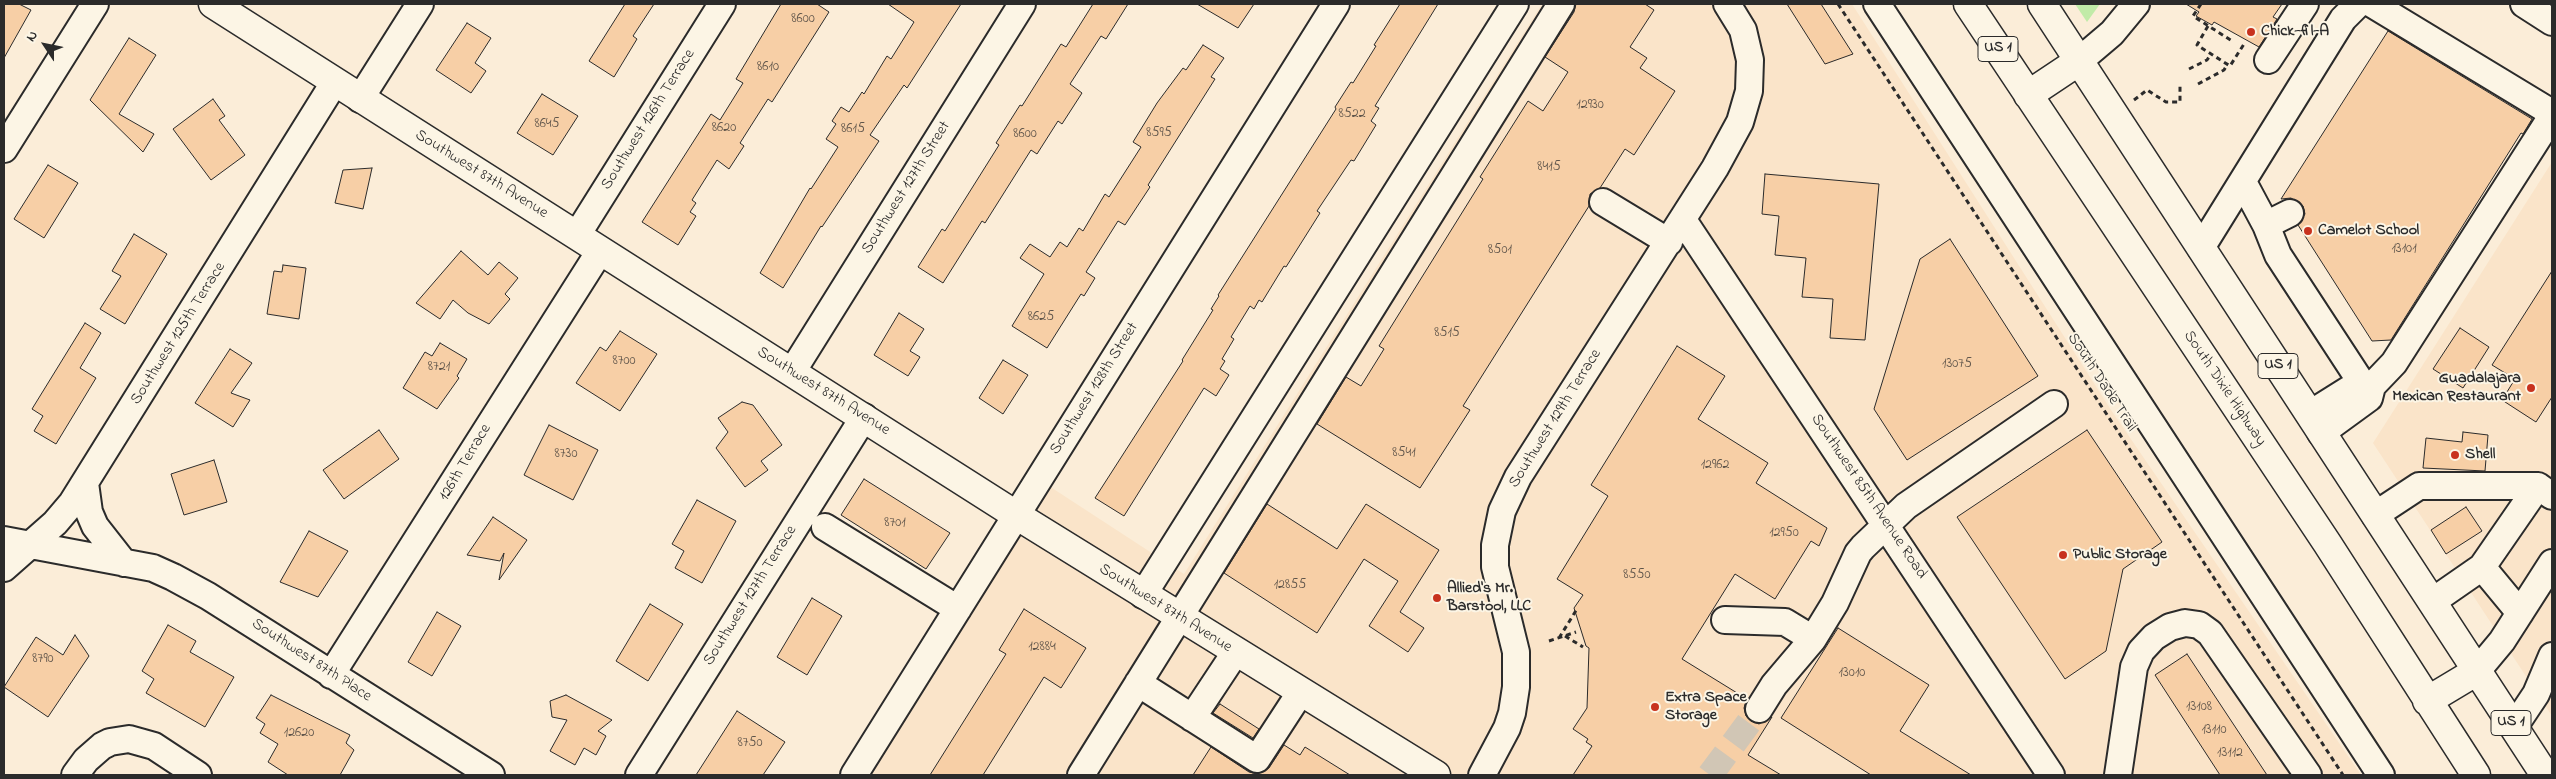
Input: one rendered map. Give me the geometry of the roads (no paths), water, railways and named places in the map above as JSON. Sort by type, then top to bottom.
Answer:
[{"type":"main road","name":"Southwest 87th Avenue","points":[[213,4],[334,83],[577,235],[1016,515],[1235,653],[1436,775]]},
{"type":"main road","name":"South Dixie Highway","points":[[1968,4],[2322,535],[2476,775]]},
{"type":"main road","name":"US 1","points":[[2042,4],[2545,775]]},
{"type":"main road","points":[[2028,95],[2079,61]]},
{"type":"main road","points":[[2427,701],[2477,671]]},
{"type":"street","points":[[4,149],[95,4]]},
{"type":"street","points":[[360,99],[420,4]]},
{"type":"street","name":"Southwest 126th Terrace","points":[[577,235],[722,4]]},
{"type":"street","name":"Southwest 127th Street","points":[[792,372],[1022,4]]},
{"type":"street","name":"Southwest 128th Street","points":[[854,775],[1336,4]]},
{"type":"street","points":[[1143,595],[1514,4]]},
{"type":"street","points":[[1081,775],[1561,4]]},
{"type":"street","name":"Southwest 129th Terrace","points":[[1482,775],[1507,728],[1512,713],[1516,687],[1516,652],[1495,567],[1496,534],[1502,511],[1518,478],[1683,220],[1730,144],[1740,122],[1749,91],[1750,60],[1743,30],[1727,4]]},
{"type":"street","points":[[1878,4],[2381,775]]},
{"type":"street","points":[[2079,61],[2112,33],[2136,4]]},
{"type":"street","points":[[2268,60],[2304,4]]},
{"type":"street","points":[[2201,248],[2343,19],[2358,4]]},
{"type":"street","points":[[2366,384],[2389,370],[2421,308],[2552,115],[2372,4]]},
{"type":"street","points":[[2524,4],[2552,22]]},
{"type":"street","name":"Southwest 125th Terrace","points":[[4,568],[60,518],[85,483],[334,83]]},
{"type":"street","points":[[2243,182],[2278,254],[2366,384],[2369,398],[2315,424]]},
{"type":"street","points":[[1603,202],[1669,242]]},
{"type":"street","points":[[2266,226],[2290,214]]},
{"type":"street","name":"Southwest 85th Avenue Road","points":[[1683,220],[2051,775]]},
{"type":"street","name":"126th Terrace","points":[[331,675],[600,251]]},
{"type":"street","points":[[1759,709],[1774,685],[1813,639],[1835,603],[1858,553],[1906,506],[2054,404]]},
{"type":"street","name":"Southwest 127th Terrace","points":[[639,775],[864,417]]},
{"type":"street","points":[[85,483],[89,512],[95,526],[124,563]]},
{"type":"street","points":[[2375,515],[2418,486],[2545,491]]},
{"type":"street","points":[[2433,601],[2482,567],[2545,491]]},
{"type":"street","points":[[825,526],[958,609]]},
{"type":"street","name":"Southwest 87th Place","points":[[4,540],[153,568],[193,586],[491,775]]},
{"type":"street","points":[[2477,671],[2520,613],[2552,563]]},
{"type":"street","points":[[2482,567],[2520,613]]},
{"type":"street","points":[[1725,620],[1785,622],[1813,639]]},
{"type":"street","points":[[2118,775],[2134,667],[2141,650],[2154,637],[2170,627],[2185,623],[2199,626],[2210,633],[2308,775]]},
{"type":"street","points":[[1192,718],[1235,653]]},
{"type":"street","points":[[2514,727],[2536,694],[2552,656]]},
{"type":"street","points":[[1138,684],[1257,759],[1300,693]]},
{"type":"street","points":[[75,775],[94,752],[110,742],[129,739],[146,743],[198,775]]},
{"type":"tunnel","points":[[1710,775],[1759,709]]},
{"type":"place","name":"Chick-fil-A","points":[[2251,32]]},
{"type":"place","name":"Camelot School","points":[[2308,231]]},
{"type":"place","name":"Guadalajara Mexican Restaurant","points":[[2531,388]]},
{"type":"place","name":"Shell","points":[[2455,455]]},
{"type":"place","name":"Public Storage","points":[[2063,555]]},
{"type":"place","name":"Allied's Mr. Barstool, LLC","points":[[1437,598]]},
{"type":"place","name":"Extra Space Storage","points":[[1655,707]]}]
